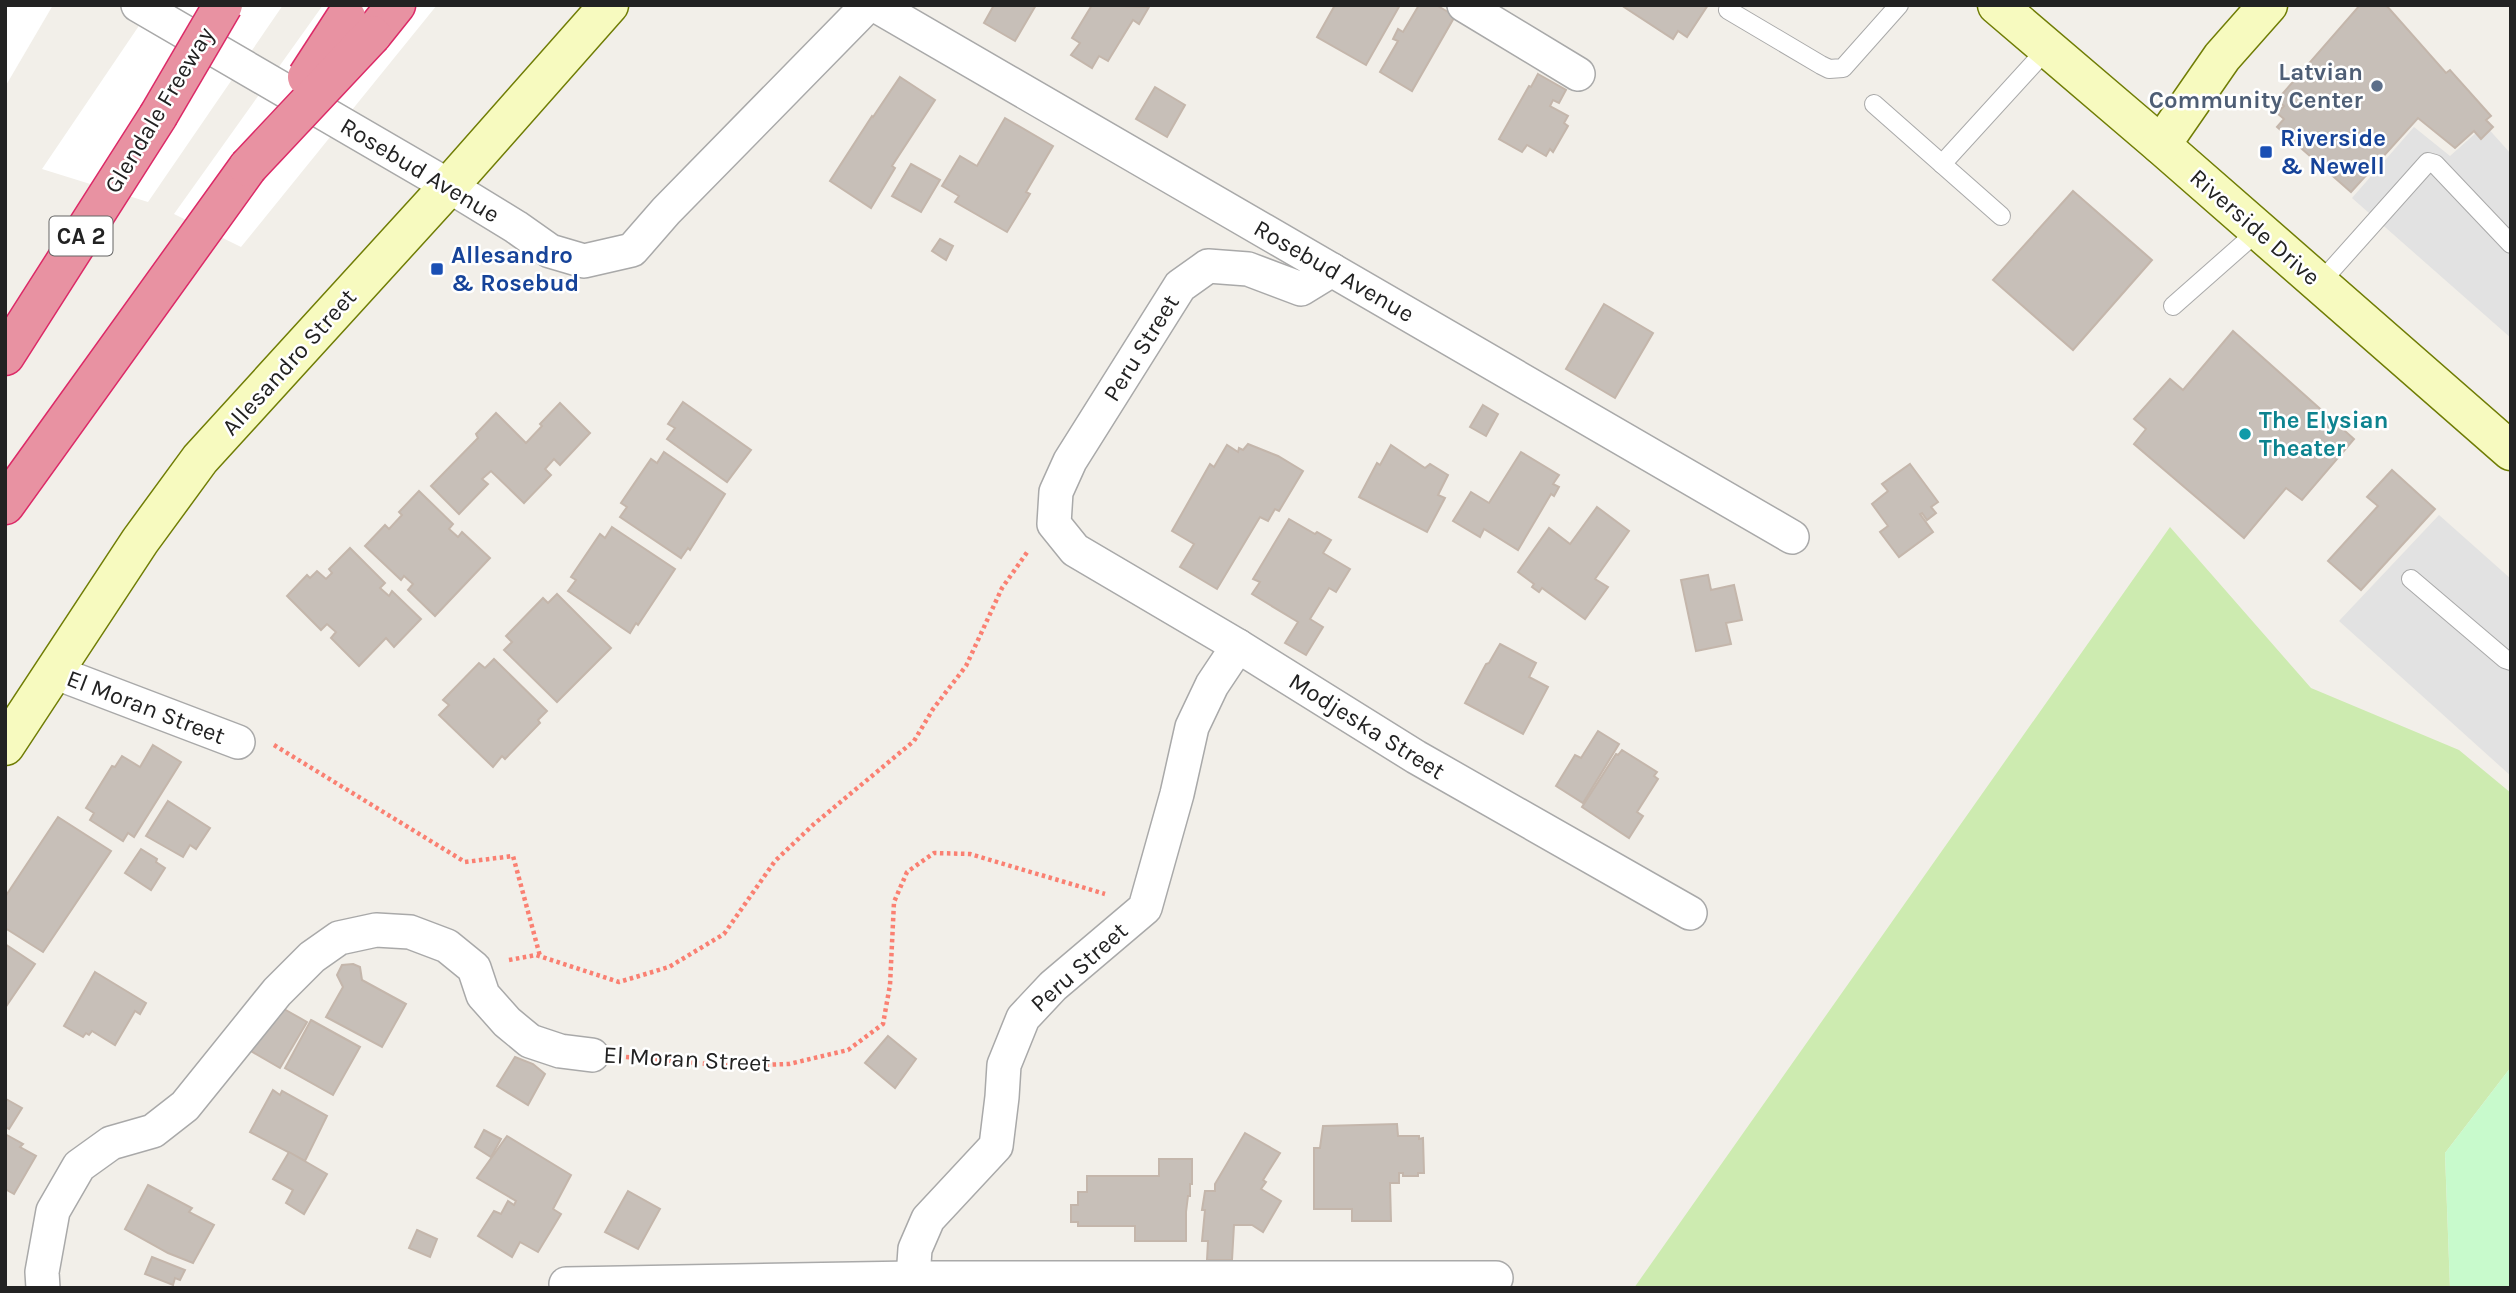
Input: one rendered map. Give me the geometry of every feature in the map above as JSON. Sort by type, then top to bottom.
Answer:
[{"type":"highway","name":"Glendale Freeway","points":[[5,356],[158,116],[223,5]]},
{"type":"highway","points":[[5,505],[358,19],[396,5]]},
{"type":"main road","name":"Allesandro Street","points":[[5,746],[140,541],[200,459],[449,186],[609,5]]},
{"type":"main road","name":"Riverside Drive","points":[[1997,5],[2511,451]]},
{"type":"main road","points":[[2161,145],[2222,57],[2268,5]]},
{"type":"street","name":"Rosebud Avenue","points":[[138,5],[449,186],[550,251],[584,261],[632,250],[666,211],[868,5]]},
{"type":"street","name":"Rosebud Avenue","points":[[876,5],[1792,537]]},
{"type":"street","points":[[1464,5],[1578,74]]},
{"type":"street","name":"Peru Street","points":[[1054,524],[1056,492],[1070,461],[1180,286],[1208,266],[1248,270],[1301,289],[1332,270]]},
{"type":"street","name":"Modjeska Street","points":[[1054,524],[1075,550],[1238,646],[1416,757],[1690,913]]},
{"type":"street","name":"Peru Street","points":[[913,1278],[915,1249],[928,1219],[996,1146],[1004,1065],[1023,1018],[1053,986],[1145,908],[1177,794],[1192,727],[1212,685],[1238,646]]},
{"type":"street","name":"El Moran Street","points":[[54,672],[238,742]]},
{"type":"street","name":"El Moran Street","points":[[43,1288],[42,1272],[53,1210],[79,1166],[111,1143],[153,1131],[185,1106],[277,992],[312,957],[339,938],[376,930],[410,932],[447,946],[474,968],[483,995],[507,1022],[530,1041],[560,1051],[592,1055]]},
{"type":"street","points":[[566,1284],[913,1278],[1496,1278]]},
{"type":"lane","points":[[1728,10],[1821,65],[1836,69],[1843,68],[1899,5]]},
{"type":"lane","points":[[1942,164],[2046,50]]},
{"type":"lane","points":[[1874,104],[2001,215]]},
{"type":"lane","points":[[2319,284],[2428,162],[2435,164],[2511,244]]},
{"type":"lane","points":[[2173,306],[2258,231]]},
{"type":"lane","points":[[2411,579],[2505,659],[2511,660]]},
{"type":"path","points":[[474,968],[536,955],[620,982],[669,967],[724,934],[775,861],[814,824],[914,741],[933,709],[966,666],[1002,588],[1026,554],[1054,524]]},
{"type":"path","points":[[238,742],[274,745],[465,862],[513,856],[540,956]]},
{"type":"path","name":"El Moran Street","points":[[592,1055],[732,1066],[789,1064],[848,1050],[883,1024],[890,985],[894,902],[907,873],[934,853],[970,854],[1145,908]]},
{"type":"green space","points":[[2170,527],[2311,688],[2459,750],[2511,793],[2511,1067],[2445,1153],[2450,1288],[1634,1288]]},
{"type":"green space","points":[[2511,1067],[2511,1288],[2450,1288],[2445,1153]]},
{"type":"shaded area","points":[[2485,125],[2511,154],[2511,338],[2352,198],[2414,127],[2450,156]]},
{"type":"shaded area","points":[[2439,515],[2511,579],[2511,776],[2339,621]]},
{"type":"pier","points":[[5,5],[53,5],[5,87]]},
{"type":"pier","points":[[153,5],[283,5],[148,202],[42,169]]},
{"type":"pier","points":[[323,5],[437,5],[241,247],[174,214]]},
{"type":"building","points":[[994,5],[1036,5],[1015,41],[984,23]]},
{"type":"building","points":[[1092,5],[1149,7],[1139,24],[1133,20],[1108,61],[1099,56],[1092,68],[1071,55],[1080,43],[1072,38]]},
{"type":"building","points":[[1335,5],[1400,5],[1366,65],[1317,37]]},
{"type":"building","points":[[1419,5],[1436,5],[1455,16],[1412,91],[1380,72],[1398,41],[1393,39],[1398,29],[1403,32]]},
{"type":"building","points":[[1621,5],[1708,5],[1687,37],[1678,31],[1673,39]]},
{"type":"building","name":"Latvian Community Center","points":[[2360,5],[2386,5],[2446,73],[2450,70],[2491,116],[2486,120],[2493,127],[2481,139],[2474,131],[2455,148],[2418,118],[2351,192],[2277,127],[2284,119],[2277,113],[2284,106],[2277,100]]},
{"type":"building","points":[[1538,74],[1566,90],[1559,103],[1553,100],[1550,106],[1568,116],[1564,123],[1568,126],[1553,152],[1550,149],[1546,156],[1527,145],[1522,152],[1499,139]]},
{"type":"building","points":[[900,77],[935,100],[892,166],[895,168],[871,208],[830,181]]},
{"type":"building","points":[[1155,87],[1185,105],[1167,137],[1136,119]]},
{"type":"building","points":[[1005,118],[1053,146],[1026,192],[1030,194],[1007,232],[955,202],[959,196],[942,186],[960,156],[977,166]]},
{"type":"building","points":[[911,164],[940,180],[921,212],[892,196]]},
{"type":"building","points":[[2073,191],[2152,260],[2073,350],[1993,280]]},
{"type":"building","points":[[940,239],[953,246],[946,260],[932,251]]},
{"type":"building","points":[[1604,304],[1653,333],[1615,398],[1566,369]]},
{"type":"building","name":"The Elysian Theater","points":[[2233,331],[2354,439],[2302,500],[2286,488],[2244,538],[2134,444],[2146,429],[2134,419],[2170,379],[2183,390]]},
{"type":"building","points":[[683,402],[751,450],[727,482],[667,439],[675,428],[668,424]]},
{"type":"building","points":[[560,403],[590,433],[560,465],[554,459],[545,469],[551,475],[524,503],[491,471],[482,479],[488,484],[459,514],[431,486],[478,438],[476,434],[496,413],[526,443]]},
{"type":"building","points":[[1483,405],[1498,414],[1486,436],[1470,427]]},
{"type":"building","points":[[1248,444],[1278,456],[1303,471],[1279,511],[1275,509],[1268,521],[1260,517],[1217,589],[1180,567],[1194,544],[1172,531],[1210,464],[1214,467],[1227,445],[1238,452],[1239,448],[1243,450]]},
{"type":"building","points":[[1391,445],[1425,468],[1430,464],[1448,475],[1438,495],[1445,498],[1427,532],[1359,497],[1377,463],[1380,465]]},
{"type":"building","points":[[664,452],[725,494],[690,550],[688,548],[681,558],[620,517],[627,507],[621,503],[651,459],[657,463]]},
{"type":"building","points":[[1521,452],[1559,475],[1553,484],[1559,487],[1554,496],[1551,494],[1518,550],[1484,529],[1480,537],[1453,521],[1471,492],[1489,503]]},
{"type":"building","points":[[1910,464],[1938,502],[1931,507],[1936,513],[1927,520],[1920,514],[1933,532],[1899,557],[1880,532],[1888,526],[1872,504],[1888,491],[1882,484]]},
{"type":"building","points":[[2392,470],[2435,509],[2361,590],[2328,561],[2378,506],[2367,497]]},
{"type":"building","points":[[419,491],[453,524],[449,529],[458,537],[462,532],[490,558],[435,616],[408,590],[413,584],[404,576],[401,580],[365,546],[385,525],[389,529],[402,515],[399,512]]},
{"type":"building","points":[[1597,507],[1629,531],[1595,579],[1608,587],[1585,619],[1542,588],[1539,592],[1532,587],[1534,584],[1518,572],[1549,528],[1570,544]]},
{"type":"building","points":[[1289,519],[1331,540],[1323,553],[1350,569],[1336,592],[1329,588],[1310,619],[1323,627],[1306,655],[1285,643],[1298,622],[1252,594],[1260,582],[1253,579]]},
{"type":"building","points":[[612,527],[675,569],[630,633],[568,591],[576,580],[571,577],[600,534],[605,538]]},
{"type":"building","points":[[350,548],[385,583],[380,588],[389,596],[392,591],[421,619],[394,647],[386,638],[359,666],[331,638],[336,632],[327,624],[321,630],[287,596],[307,575],[310,578],[317,571],[326,579],[332,573],[329,569]]},
{"type":"building","points":[[1708,575],[1711,590],[1734,585],[1742,620],[1726,623],[1731,644],[1696,651],[1681,580]]},
{"type":"building","points":[[557,594],[611,648],[557,702],[504,650],[512,642],[506,636],[543,598],[548,603]]},
{"type":"building","points":[[1500,644],[1536,663],[1529,677],[1548,687],[1523,734],[1465,703]]},
{"type":"building","points":[[494,659],[547,711],[538,720],[540,723],[505,759],[502,756],[493,767],[439,715],[449,705],[443,700],[479,663],[485,668]]},
{"type":"building","points":[[1598,731],[1619,744],[1583,803],[1556,786],[1575,755],[1581,758]]},
{"type":"building","points":[[153,745],[181,762],[134,837],[128,833],[123,841],[90,820],[94,813],[86,808],[112,766],[115,767],[122,756],[140,767]]},
{"type":"building","points":[[1622,750],[1657,772],[1654,776],[1658,779],[1637,812],[1643,816],[1629,838],[1582,807],[1616,754]]},
{"type":"building","points":[[168,801],[210,828],[196,849],[190,845],[183,857],[146,836]]},
{"type":"building","points":[[58,817],[111,851],[43,952],[5,928],[5,897]]},
{"type":"building","points":[[141,849],[165,868],[151,890],[125,873]]},
{"type":"building","points":[[5,944],[35,964],[5,1008]]},
{"type":"building","points":[[353,964],[360,967],[362,980],[406,1004],[382,1047],[326,1017],[343,987],[337,975],[342,965]]},
{"type":"building","points":[[95,972],[146,1003],[140,1014],[135,1011],[115,1045],[92,1031],[83,1037],[64,1026]]},
{"type":"building","points":[[284,1009],[307,1022],[280,1068],[244,1047],[256,1026],[266,1032]]},
{"type":"building","points":[[311,1020],[360,1047],[333,1095],[285,1068]]},
{"type":"building","points":[[888,1036],[916,1059],[895,1088],[865,1063]]},
{"type":"building","points":[[515,1057],[533,1064],[545,1074],[528,1105],[497,1086]]},
{"type":"building","points":[[273,1090],[280,1095],[282,1091],[327,1116],[305,1161],[250,1132]]},
{"type":"building","points":[[6,1099],[22,1108],[9,1129],[5,1127]]},
{"type":"building","points":[[1397,1124],[1398,1136],[1423,1138],[1424,1173],[1418,1173],[1418,1176],[1403,1176],[1403,1173],[1399,1173],[1399,1183],[1390,1183],[1391,1221],[1352,1221],[1352,1209],[1314,1209],[1314,1148],[1320,1148],[1323,1126]]},
{"type":"building","points":[[484,1130],[501,1139],[491,1157],[475,1147]]},
{"type":"building","points":[[1245,1133],[1280,1153],[1263,1180],[1266,1182],[1261,1189],[1281,1201],[1263,1232],[1252,1225],[1234,1225],[1232,1260],[1207,1260],[1208,1241],[1202,1241],[1205,1191],[1215,1191],[1215,1184]]},
{"type":"building","points":[[5,1134],[23,1144],[20,1147],[36,1156],[14,1194],[5,1189]]},
{"type":"building","points":[[507,1136],[571,1175],[553,1209],[561,1214],[538,1252],[520,1242],[512,1257],[478,1236],[494,1211],[501,1214],[508,1201],[514,1205],[516,1201],[477,1178]]},
{"type":"building","points":[[289,1152],[327,1174],[304,1214],[286,1203],[293,1190],[273,1179]]},
{"type":"building","points":[[1159,1159],[1192,1159],[1192,1184],[1186,1212],[1186,1241],[1135,1241],[1135,1226],[1078,1226],[1078,1222],[1071,1222],[1071,1205],[1078,1205],[1078,1192],[1087,1192],[1087,1176],[1159,1176]]},
{"type":"building","points":[[148,1185],[192,1208],[189,1212],[214,1225],[193,1263],[168,1253],[125,1229]]},
{"type":"building","points":[[628,1191],[660,1209],[638,1249],[605,1232]]},
{"type":"building","points":[[417,1230],[437,1239],[430,1257],[409,1248]]},
{"type":"building","points":[[152,1257],[185,1270],[180,1280],[175,1278],[173,1285],[145,1274]]},
{"type":"place","name":"Latvian Community Center","points":[[2377,86]]},
{"type":"place","name":"Riverside & Newell","points":[[2266,152]]},
{"type":"place","name":"Allesandro & Rosebud","points":[[437,269]]},
{"type":"place","name":"The Elysian Theater","points":[[2245,434]]}]
